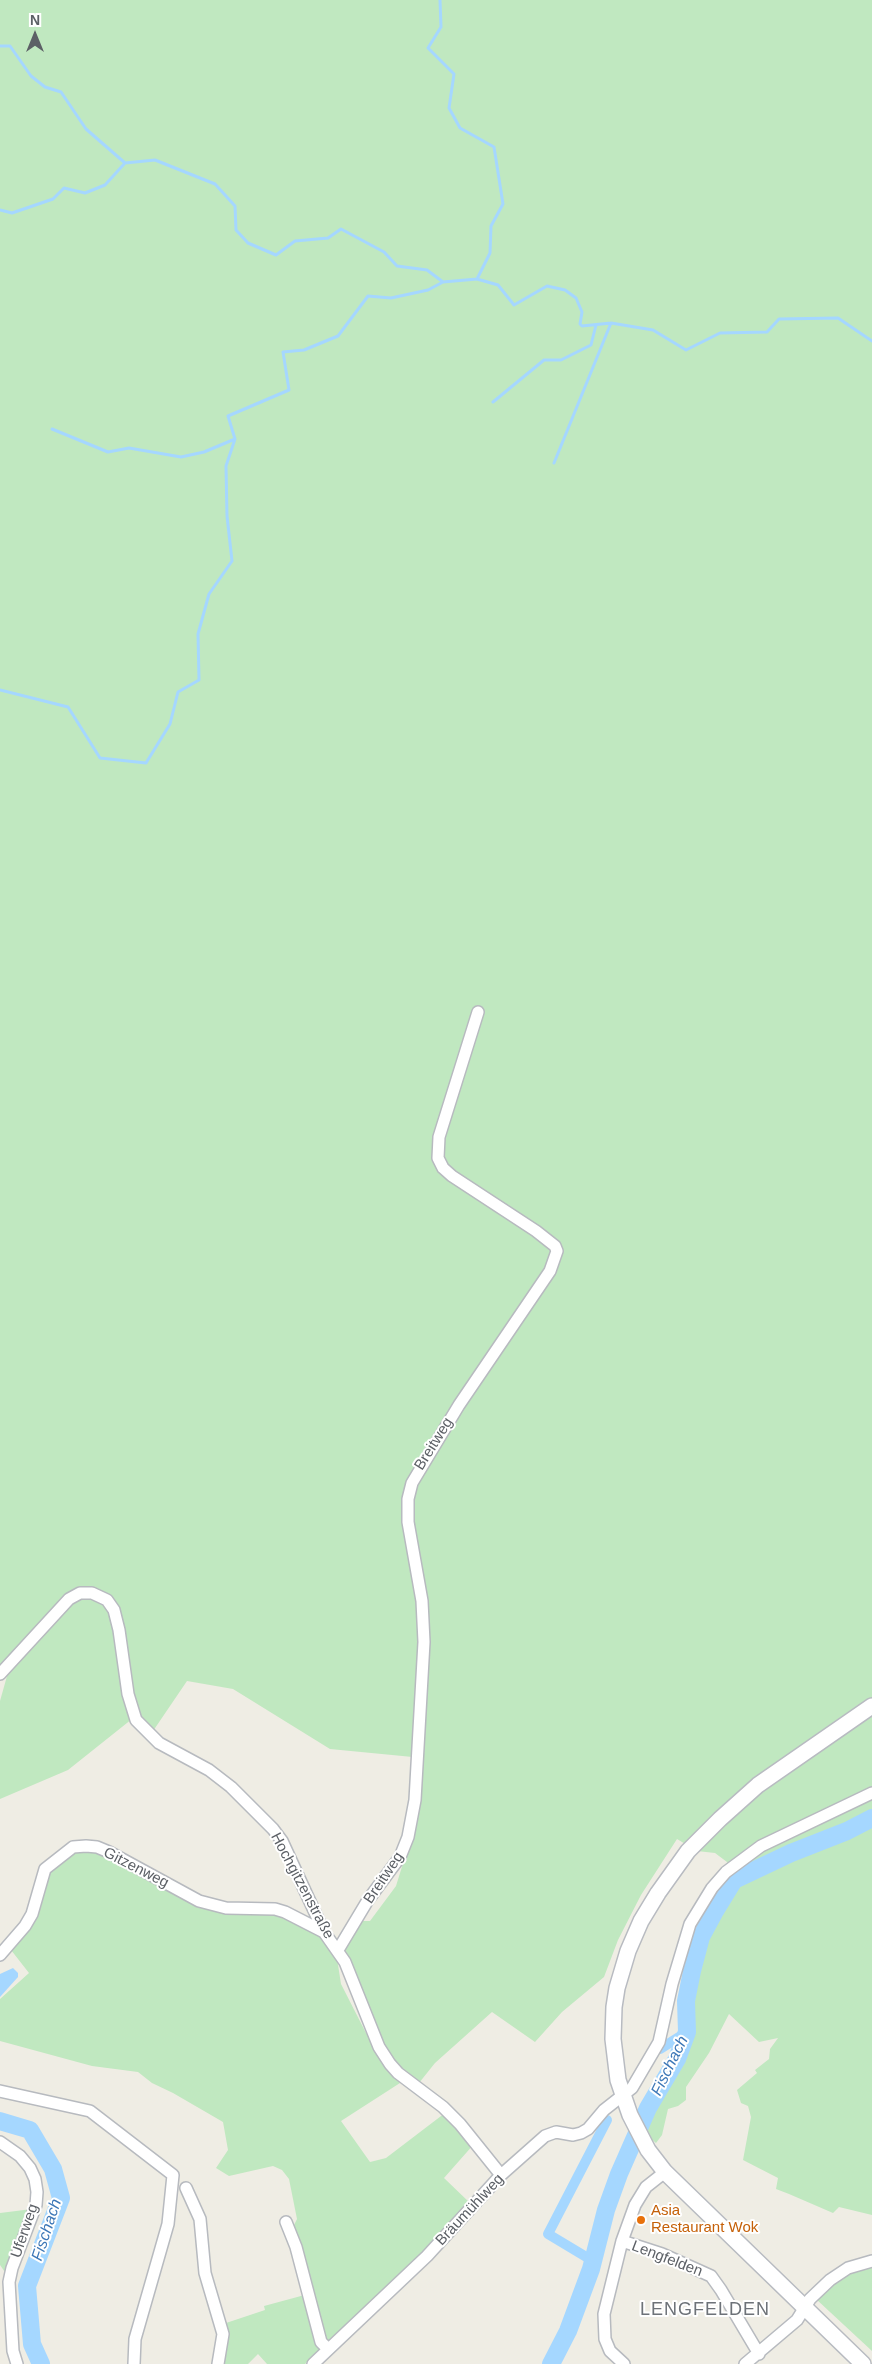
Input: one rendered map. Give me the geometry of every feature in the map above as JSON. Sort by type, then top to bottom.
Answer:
[{"type":"main road","points":[[863,2364],[665,2172],[648,2150],[623,2097],[615,2062],[613,2039],[617,1988],[628,1951],[641,1921],[688,1851],[758,1785],[872,1706]]},
{"type":"street","name":"Breitweg","points":[[338,1950],[368,1900],[400,1857],[408,1837],[415,1800],[424,1642],[422,1601],[408,1516],[408,1499],[412,1483],[459,1405],[550,1271],[557,1250],[555,1246],[536,1231],[452,1176],[443,1168],[438,1158],[440,1137],[478,1012]]},
{"type":"street","name":"Hochgitzenstraße","points":[[0,1674],[69,1599],[80,1593],[92,1593],[106,1600],[114,1610],[119,1630],[128,1694],[136,1720],[159,1743],[209,1770],[231,1787],[282,1841],[324,1932],[345,1962],[379,2047],[390,2064],[398,2073],[443,2107],[460,2124],[501,2175]]},
{"type":"street","name":"Bräumühlweg","points":[[313,2364],[427,2256],[501,2175],[545,2136],[556,2132],[581,2133],[588,2130],[604,2110],[623,2097],[632,2088],[659,2042],[683,1943],[697,1912],[712,1888],[726,1872],[761,1846],[872,1793]]},
{"type":"street","name":"Gitzenweg","points":[[0,1955],[25,1926],[32,1914],[45,1869],[73,1847],[86,1846],[97,1847],[109,1852],[199,1901],[226,1908],[275,1909],[324,1932]]},
{"type":"street","points":[[0,2091],[90,2111],[173,2175],[168,2224],[135,2339],[134,2364]]},
{"type":"street","name":"Uferweg","points":[[0,2142],[20,2156],[30,2168],[37,2192],[36,2205],[12,2268],[9,2282],[13,2351],[17,2364]]},
{"type":"street","name":"Lengfelden","points":[[624,2364],[610,2351],[605,2339],[604,2314],[622,2241],[640,2195],[646,2187],[665,2172]]},
{"type":"street","points":[[186,2188],[200,2219],[205,2272],[223,2334],[218,2364]]},
{"type":"street","points":[[286,2222],[296,2247],[321,2342],[328,2350]]},
{"type":"street","name":"Lengfelden","points":[[622,2241],[662,2254],[711,2276],[759,2354]]},
{"type":"street","points":[[745,2364],[797,2320],[810,2299],[840,2272],[872,2262]]},
{"type":"green space","points":[[0,0],[872,0],[872,2215],[839,2207],[833,2213],[776,2189],[778,2178],[743,2160],[751,2117],[748,2106],[741,2103],[737,2090],[757,2073],[755,2070],[769,2059],[770,2049],[778,2038],[759,2042],[729,2014],[709,2053],[686,2087],[686,2100],[678,2106],[668,2109],[662,2135],[656,2143],[648,2136],[643,2125],[693,2035],[693,2011],[699,1972],[709,1931],[724,1901],[739,1882],[727,1862],[715,1853],[697,1851],[677,1839],[641,1895],[618,1940],[604,1977],[562,2012],[535,2042],[492,2012],[435,2063],[419,2083],[395,2069],[344,1958],[344,1949],[358,1921],[370,1921],[396,1886],[417,1818],[423,1758],[330,1749],[233,1689],[187,1681],[151,1734],[134,1709],[116,1610],[81,1592],[0,1671]]},
{"type":"green space","points":[[80,1598],[93,1598],[104,1604],[111,1613],[132,1719],[68,1770],[0,1799],[0,1701],[9,1669],[69,1605]]},
{"type":"green space","points":[[89,1848],[204,1906],[271,1911],[312,1928],[336,1952],[341,1984],[366,2033],[400,2083],[341,2121],[370,2162],[386,2158],[445,2113],[474,2144],[444,2178],[470,2203],[435,2242],[305,2364],[267,2364],[258,2354],[248,2364],[221,2364],[223,2324],[265,2310],[264,2306],[312,2293],[294,2225],[297,2219],[289,2179],[282,2170],[273,2166],[229,2176],[216,2168],[228,2150],[223,2122],[152,2083],[138,2072],[92,2066],[0,2041],[0,1999],[29,1973],[11,1950],[33,1922],[41,1907],[44,1882],[50,1870],[71,1852]]},
{"type":"green space","points":[[32,2209],[7,2275],[0,2265],[0,2213]]},
{"type":"green space","points":[[872,2264],[872,2351],[816,2299],[850,2270]]},
{"type":"water","points":[[13,1968],[18,1973],[18,1977],[0,1997],[0,1974]]},
{"type":"waterway","points":[[440,0],[441,27],[428,48],[454,74],[449,108],[460,128],[494,147],[503,204],[491,226],[490,253],[477,279]]},
{"type":"waterway","points":[[0,46],[10,46],[31,76],[45,87],[61,92],[86,129],[125,163]]},
{"type":"waterway","points":[[0,210],[12,213],[53,199],[64,188],[85,193],[105,185],[125,163],[155,160],[215,184],[235,206],[236,230],[248,243],[276,255],[295,241],[328,238],[341,229],[384,252],[397,266],[427,270],[443,282],[477,279],[498,285],[514,305],[547,286],[565,290],[576,298],[582,312],[580,324],[582,326],[611,323],[653,330],[686,350],[720,333],[767,332],[779,319],[838,318],[872,341]]},
{"type":"waterway","points":[[0,690],[68,707],[100,758],[146,763],[170,724],[178,692],[199,680],[198,634],[209,594],[232,561],[227,516],[226,466],[235,439],[228,416],[289,390],[283,352],[304,350],[338,336],[368,296],[391,298],[428,290],[443,282]]},
{"type":"waterway","points":[[554,463],[611,323]]},
{"type":"waterway","points":[[493,402],[544,360],[561,360],[591,345],[596,325]]},
{"type":"waterway","points":[[52,429],[108,452],[129,448],[181,457],[204,452],[235,439]]},
{"type":"waterway","name":"Fischach","points":[[551,2364],[568,2331],[591,2269],[606,2210],[619,2174],[648,2108],[677,2059],[687,2032],[686,2001],[692,1971],[701,1937],[715,1911],[734,1880],[791,1853],[847,1831],[872,1818]]},
{"type":"waterway","points":[[660,2049],[687,2032]]},
{"type":"waterway","points":[[593,2261],[548,2234],[607,2120]]},
{"type":"waterway","name":"Fischach","points":[[0,2121],[30,2130],[53,2169],[61,2198],[27,2286],[32,2344],[41,2364]]},
{"type":"place","name":"Asia Restaurant Wok","points":[[641,2220]]},
{"type":"district","name":"LENGFELDEN","points":[[705,2310]]}]
